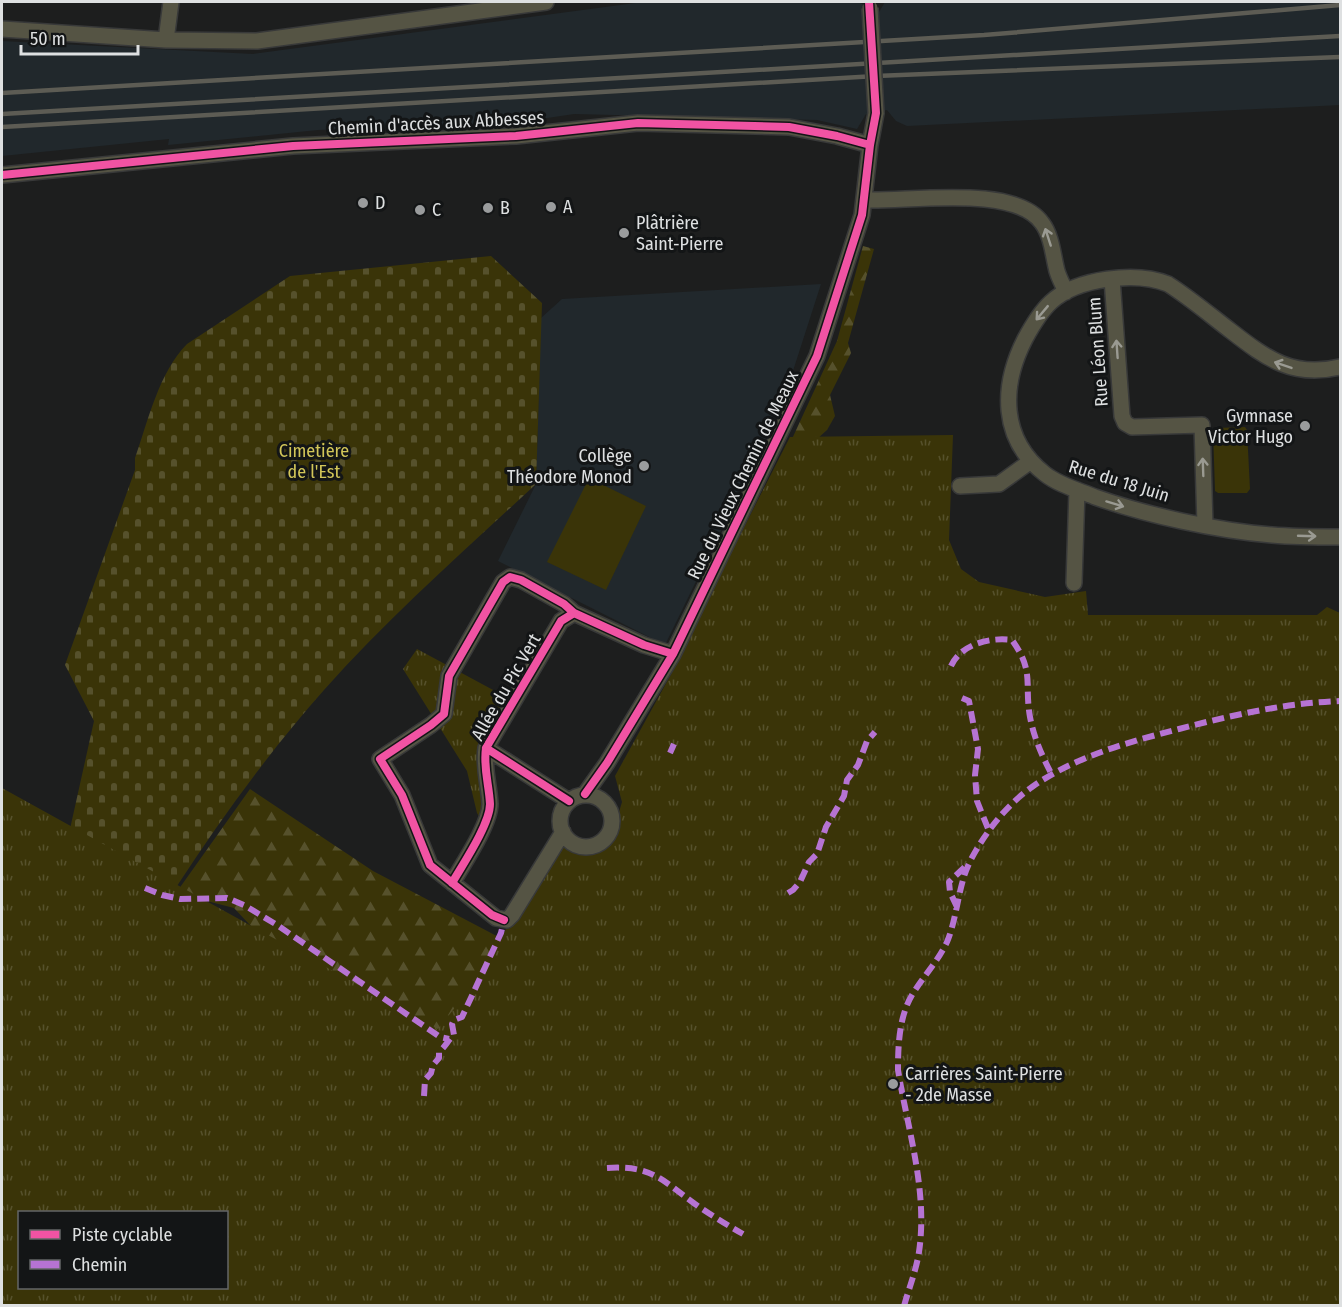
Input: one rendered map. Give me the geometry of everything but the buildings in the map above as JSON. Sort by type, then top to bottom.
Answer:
[{"type":"street","points":[[166,40],[171,2]]},
{"type":"street","points":[[2,29],[166,40],[257,41],[447,8],[546,2]]},
{"type":"street","name":"Rue du Vieux Chemin de Meaux","points":[[585,794],[607,763],[672,654],[817,356],[865,200],[870,145],[876,113],[870,5]]},
{"type":"street","name":"Chemin d'accès aux Abbesses","points":[[2,175],[294,146],[536,135],[638,123],[789,127],[837,135],[870,145]]},
{"type":"street","points":[[865,200],[953,197],[982,199],[1025,208],[1044,224],[1058,275],[1066,292]]},
{"type":"street","name":"Rue du 18 Juin","points":[[1341,367],[1305,371],[1287,367],[1267,358],[1168,284],[1136,276],[1088,284],[1066,292],[1052,301],[1034,322],[1019,350],[1011,373],[1007,407],[1014,432],[1030,461],[1054,481],[1077,490],[1118,505],[1205,525],[1272,535],[1341,537]]},
{"type":"street","name":"Rue Léon Blum","points":[[1112,279],[1122,416],[1125,423],[1132,427],[1202,425],[1205,525]]},
{"type":"street","points":[[960,486],[999,484],[1030,461]]},
{"type":"street","points":[[1074,583],[1077,490]]},
{"type":"street","points":[[563,832],[512,915],[504,920],[492,915],[430,865],[402,795],[380,759],[444,714],[449,676],[503,582],[510,577],[521,580],[564,604],[574,613],[644,645],[672,654]]},
{"type":"street","name":"Allée du Pic Vert","points":[[452,883],[488,820],[490,805],[484,761],[486,748],[561,621],[574,613]]},
{"type":"street","points":[[486,748],[569,801]]},
{"type":"street","points":[[585,794],[601,799],[607,805],[612,821],[607,837],[592,846],[583,846],[568,839],[563,832],[561,816],[569,801],[585,794]]},
{"type":"shaded area","points":[[643,2],[858,2],[879,12],[885,2],[1340,2],[1340,105],[907,126],[896,121],[887,110],[866,114],[857,129],[817,120],[574,114],[514,123],[318,130],[168,145],[169,139],[2,156],[2,41],[253,54]]},
{"type":"shaded area","name":"Collège Théodore Monod","points":[[821,284],[782,405],[665,645],[498,561],[536,484],[541,318],[562,299]]},
{"type":"green space","points":[[863,246],[874,249],[848,343],[851,353],[830,395],[835,416],[827,430],[797,457],[700,639],[837,341]]},
{"type":"green space","name":"Cimetière de l'Est","points":[[491,256],[542,303],[536,484],[401,610],[324,690],[247,785],[177,886],[70,829],[94,721],[65,665],[135,470],[135,458],[155,398],[177,355],[187,344],[290,276]]},
{"type":"green space","points":[[1245,427],[1250,489],[1247,493],[1218,493],[1215,491],[1213,431],[1216,428]]},
{"type":"green space","points":[[953,435],[949,540],[961,569],[979,582],[1045,597],[1086,591],[1088,615],[1317,615],[1327,607],[1340,613],[1340,1305],[2,1305],[2,788],[438,1029],[472,986],[556,845],[577,852],[613,832],[622,802],[615,776],[685,649],[683,647],[790,437]]},
{"type":"green space","points":[[589,478],[646,506],[606,590],[547,562]]},
{"type":"green space","points":[[417,649],[508,698],[479,747],[477,758],[483,803],[480,818],[467,771],[403,669]]},
{"type":"green space","points":[[250,789],[373,871],[514,945],[274,1306],[259,1220],[2,884],[275,952],[234,908],[176,893]]},
{"type":"railway","points":[[2,93],[984,35],[1340,5]]},
{"type":"railway","points":[[2,114],[1340,36]]},
{"type":"railway","points":[[2,127],[876,76],[1340,57]]},
{"type":"marked path","points":[[951,666],[956,658],[969,647],[986,641],[1012,640],[1024,661],[1030,717],[1042,754],[1052,775]]},
{"type":"marked path","points":[[962,698],[969,701],[978,749],[975,775],[977,801],[989,831]]},
{"type":"marked path","points":[[904,1306],[919,1252],[921,1206],[916,1161],[898,1070],[900,1032],[904,1013],[912,995],[947,942],[965,874],[973,855],[988,832],[1008,808],[1032,787],[1066,767],[1103,751],[1160,734],[1239,715],[1300,704],[1340,701]]},
{"type":"marked path","points":[[788,893],[800,882],[809,862],[817,854],[826,827],[844,796],[847,780],[858,765],[867,741],[875,732]]},
{"type":"marked path","points":[[670,753],[674,744]]},
{"type":"marked path","points":[[957,907],[950,892],[949,882],[968,864]]},
{"type":"marked path","points":[[145,888],[180,899],[227,898],[244,905],[277,925],[440,1037],[449,1039]]},
{"type":"marked path","points":[[424,1096],[425,1080],[439,1058],[439,1052],[454,1035],[452,1024],[454,1020],[462,1017],[501,933],[504,920]]},
{"type":"marked path","points":[[607,1168],[635,1169],[656,1176],[743,1234]]},
{"type":"cycle path","points":[[585,794],[607,763],[673,654],[817,356],[862,215],[876,113],[869,2]]},
{"type":"cycle path","points":[[2,175],[293,146],[516,136],[638,123],[789,127],[870,145]]},
{"type":"cycle path","points":[[504,920],[492,915],[430,865],[402,795],[380,759],[444,714],[449,676],[503,582],[510,577],[521,580],[564,604],[574,613],[644,645],[673,654]]},
{"type":"cycle path","points":[[452,883],[475,844],[489,812],[486,748],[561,621],[574,613]]},
{"type":"cycle path","points":[[486,748],[569,801]]},
{"type":"place","name":"D","points":[[363,203]]},
{"type":"place","name":"A","points":[[551,207]]},
{"type":"place","name":"B","points":[[488,208]]},
{"type":"place","name":"C","points":[[420,210]]},
{"type":"place","name":"Plâtrière Saint-Pierre","points":[[624,233]]},
{"type":"place","name":"Gymnase Victor Hugo","points":[[1305,426]]},
{"type":"place","name":"Collège Théodore Monod","points":[[644,466]]},
{"type":"place","name":"Carrières Saint-Pierre - 2de Masse","points":[[893,1084]]}]
